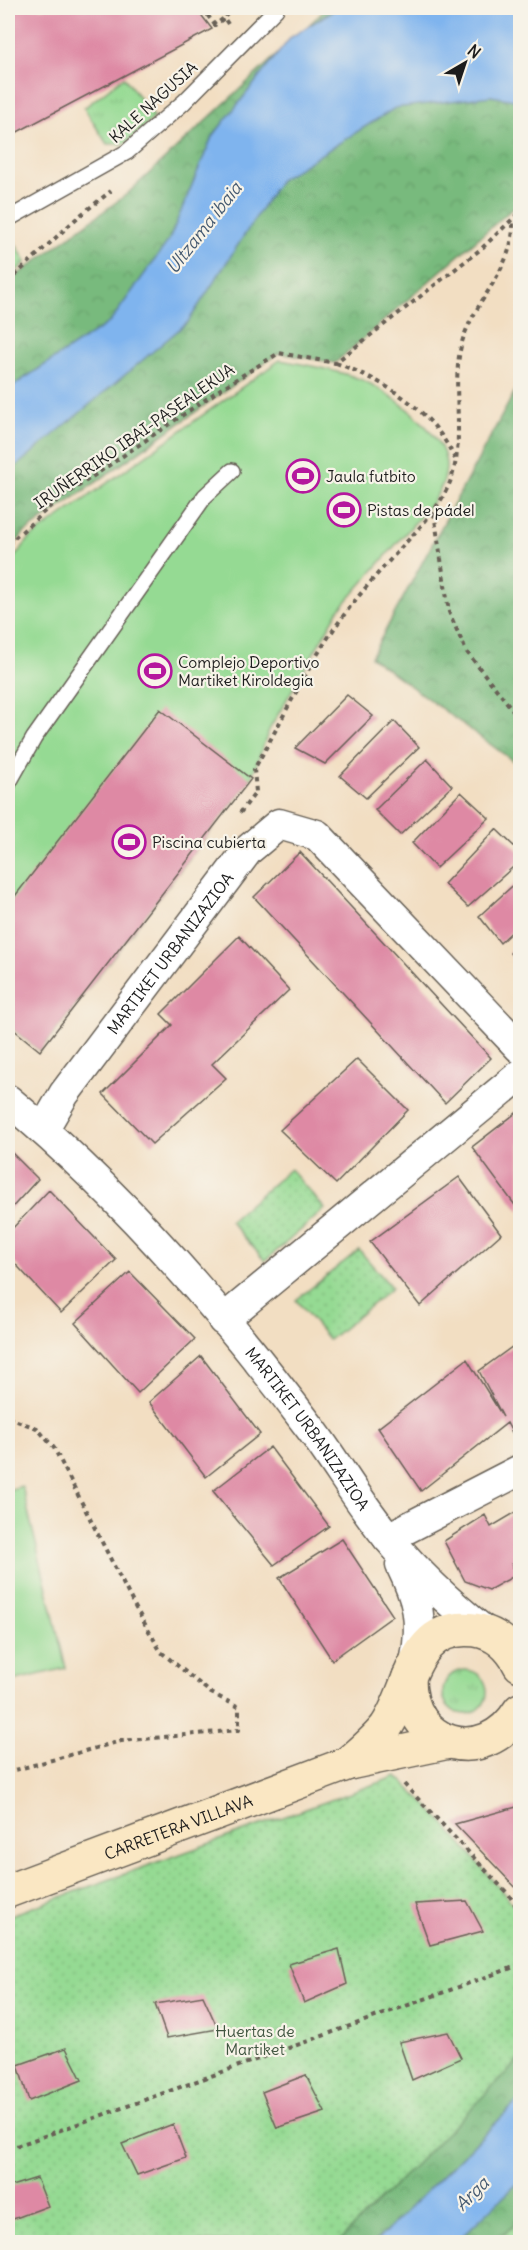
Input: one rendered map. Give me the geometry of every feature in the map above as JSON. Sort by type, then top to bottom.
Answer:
[{"type":"main road","name":"CARRETERA VILLAVA","points":[[349,1763],[386,1726],[413,1668],[428,1643],[445,1633],[464,1629],[484,1631]]},
{"type":"main road","points":[[484,1631],[499,1638],[511,1649],[520,1664]]},
{"type":"main road","points":[[413,1668],[409,1693],[422,1723],[434,1734],[449,1742]]},
{"type":"main road","name":"CARRETERA VILLAVA","points":[[8,1891],[349,1763],[449,1742],[466,1745],[484,1742],[500,1735],[518,1718]]},
{"type":"street","name":"MARTIKET URBANIZAZIOA","points":[[44,1130],[64,1094],[248,850],[279,824],[317,835],[520,1048]]},
{"type":"street","points":[[223,1320],[520,1076]]},
{"type":"street","name":"MARTIKET URBANIZAZIOA","points":[[8,1100],[44,1130],[136,1221],[223,1320],[311,1429],[388,1538],[439,1595],[484,1631]]},
{"type":"street","points":[[388,1538],[520,1470]]},
{"type":"street","name":"MARTIKET URBANIZAZIOA","points":[[388,1538],[416,1596],[421,1632],[413,1668]]},
{"type":"lane","name":"KALE NAGUSIA","points":[[8,219],[127,152],[184,102],[276,9]]},
{"type":"lane","points":[[8,784],[34,738],[205,496],[232,471]]},
{"type":"path","points":[[202,8],[215,25],[224,18]]},
{"type":"path","points":[[335,363],[481,249],[520,212]]},
{"type":"path","points":[[255,769],[335,628],[368,585],[434,512],[448,487],[456,461],[458,364],[464,336],[506,262],[514,235],[513,220]]},
{"type":"path","name":"IRUÑERRIKO IBAI-PASEALEKUA","points":[[8,544],[54,503],[225,386],[279,353],[335,363]]},
{"type":"path","points":[[335,363],[375,379],[416,407],[437,428],[456,461]]},
{"type":"path","points":[[434,512],[449,612],[466,651],[520,720]]},
{"type":"path","points":[[8,1418],[37,1428],[54,1448],[134,1605],[161,1652],[212,1693],[239,1707],[239,1730],[121,1741],[8,1772]]},
{"type":"path","points":[[396,1776],[509,1895],[520,1912]]},
{"type":"path","points":[[8,2149],[514,1967]]},
{"type":"green space","points":[[327,8],[520,8],[520,202],[335,363],[279,353],[24,533],[8,553],[8,282],[127,194]]},
{"type":"green space","points":[[124,77],[154,118],[125,144],[107,144],[84,108]]},
{"type":"green space","points":[[8,231],[26,262],[8,279]]},
{"type":"green space","name":"Complejo Deportivo Martiket Kiroldegia","points":[[280,360],[357,378],[398,401],[436,439],[443,452],[446,465],[444,481],[432,503],[338,611],[269,730],[251,779],[40,1051],[8,1025],[8,565],[30,538]]},
{"type":"green space","points":[[520,382],[520,766],[371,657]]},
{"type":"green space","points":[[290,1169],[325,1209],[265,1261],[230,1221]]},
{"type":"green space","points":[[359,1250],[392,1288],[329,1340],[296,1300]]},
{"type":"green space","points":[[22,1486],[66,1668],[8,1682],[8,1490]]},
{"type":"green space","points":[[465,1670],[474,1671],[481,1676],[486,1683],[486,1701],[481,1708],[474,1713],[465,1714],[456,1713],[449,1708],[444,1701],[443,1692],[444,1683],[449,1676],[456,1671]]},
{"type":"green space","name":"Huertas de Martiket","points":[[397,1776],[442,1821],[520,1912],[520,2059],[338,2242],[8,2242],[8,1916]]},
{"type":"green space","points":[[520,2059],[520,2099],[375,2242],[338,2242]]},
{"type":"green space","points":[[520,2181],[520,2220],[495,2242],[456,2242]]},
{"type":"green space","points":[[520,2220],[520,2242],[495,2242]]},
{"type":"water","name":"Ultzama ibaia","points":[[337,8],[520,8],[520,101],[491,96],[395,108],[280,180],[188,322],[8,473],[8,389],[110,322],[169,240],[212,137],[291,37]]},
{"type":"water","name":"Arga","points":[[520,2099],[520,2181],[515,2186],[456,2242],[375,2242]]},
{"type":"building","points":[[8,8],[196,8],[212,29],[8,137]]},
{"type":"building","points":[[347,695],[373,716],[325,764],[295,748]]},
{"type":"building","name":"Piscina cubierta","points":[[160,709],[251,779],[40,1051],[8,1025],[8,905]]},
{"type":"building","points":[[394,721],[419,747],[366,798],[340,776]]},
{"type":"building","points":[[427,759],[452,786],[400,835],[375,810]]},
{"type":"building","points":[[461,792],[489,818],[436,868],[412,843]]},
{"type":"building","points":[[496,829],[520,852],[520,861],[468,907],[444,884]]},
{"type":"building","points":[[300,852],[491,1058],[445,1103],[254,897]]},
{"type":"building","points":[[520,879],[520,924],[500,943],[479,916]]},
{"type":"building","points":[[239,936],[289,990],[212,1064],[226,1078],[152,1144],[103,1094],[172,1025],[161,1014]]},
{"type":"building","points":[[520,944],[520,965],[510,953]]},
{"type":"building","points":[[357,1059],[408,1110],[336,1184],[280,1130]]},
{"type":"building","points":[[520,1110],[520,1212],[472,1147]]},
{"type":"building","points":[[8,1149],[38,1179],[8,1212]]},
{"type":"building","points":[[459,1177],[501,1234],[420,1306],[370,1242]]},
{"type":"building","points":[[49,1190],[116,1260],[61,1313],[8,1256],[8,1233]]},
{"type":"building","points":[[130,1272],[195,1339],[138,1393],[75,1323]]},
{"type":"building","points":[[520,1341],[520,1431],[514,1436],[507,1423],[421,1491],[378,1428],[467,1359],[503,1417],[479,1371]]},
{"type":"building","points":[[201,1356],[260,1434],[206,1477],[149,1402]]},
{"type":"building","points":[[270,1447],[329,1526],[274,1565],[213,1491]]},
{"type":"building","points":[[516,1512],[520,1521],[520,1582],[511,1563],[516,1575],[489,1590],[465,1581],[444,1541],[485,1515],[491,1527]]},
{"type":"building","points":[[342,1539],[393,1616],[332,1660],[279,1578]]},
{"type":"building","points":[[520,1806],[520,1892],[455,1824]]},
{"type":"building","points":[[467,1901],[483,1931],[430,1945],[415,1904]]},
{"type":"building","points":[[339,1949],[347,1984],[304,2003],[289,1964]]},
{"type":"building","points":[[203,1996],[218,2029],[167,2038],[155,2004]]},
{"type":"building","points":[[448,2032],[461,2058],[412,2080],[399,2042]]},
{"type":"building","points":[[66,2048],[82,2080],[29,2101],[18,2065]]},
{"type":"building","points":[[306,2075],[325,2112],[277,2128],[262,2092]]},
{"type":"building","points":[[173,2124],[186,2158],[137,2175],[122,2144]]},
{"type":"building","points":[[37,2178],[48,2206],[8,2221],[8,2187]]},
{"type":"place","name":"Jaula futbito","points":[[303,476]]},
{"type":"place","name":"Pistas de pádel","points":[[344,510]]},
{"type":"place","name":"Complejo Deportivo Martiket Kiroldegia","points":[[155,671]]},
{"type":"place","name":"Piscina cubierta","points":[[129,842]]}]
